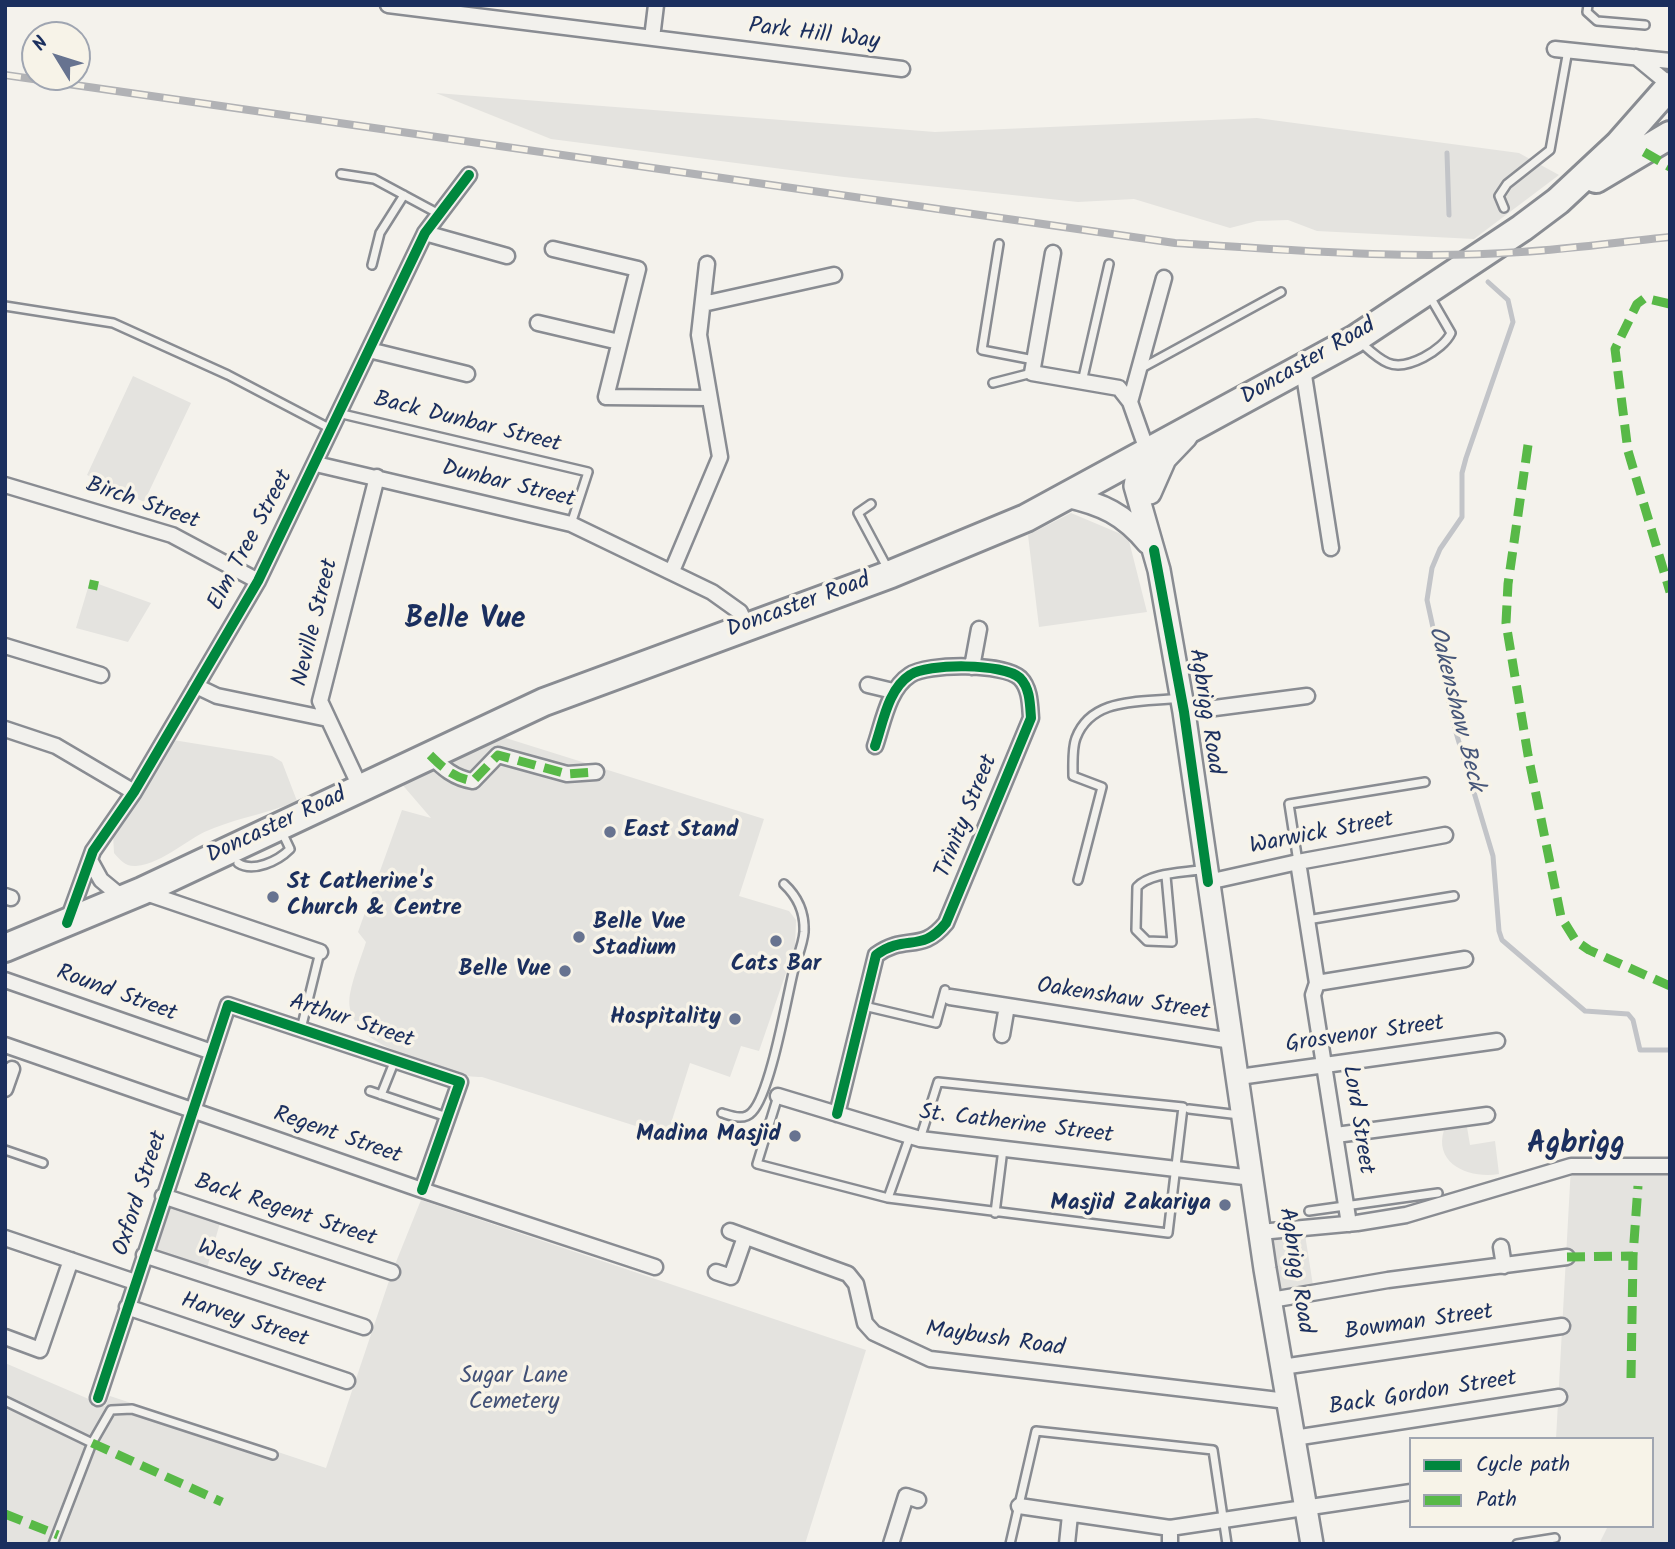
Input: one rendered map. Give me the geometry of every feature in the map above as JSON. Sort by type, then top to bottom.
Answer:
[{"type":"highway","name":"Doncaster Road","points":[[1558,201],[1618,145],[1670,85]]},
{"type":"highway","name":"Doncaster Road","points":[[5,948],[133,895],[544,702],[891,574],[1026,518],[1355,339],[1558,201],[1670,135]]},
{"type":"main road","points":[[1150,493],[1165,459],[1195,428]]},
{"type":"main road","name":"Agbrigg Road","points":[[1148,453],[1154,550]]},
{"type":"main road","name":"Agbrigg Road","points":[[1148,453],[1138,470],[1135,486],[1154,550],[1183,705],[1252,1178],[1312,1544]]},
{"type":"main road","points":[[1066,496],[1097,503],[1115,511],[1129,520],[1154,550]]},
{"type":"street","name":"Park Hill Way","points":[[388,5],[902,69]]},
{"type":"street","points":[[652,38],[656,5]]},
{"type":"street","points":[[1562,49],[1670,61]]},
{"type":"street","points":[[1636,57],[1670,85]]},
{"type":"street","name":"Elm Tree Street","points":[[67,923],[97,845],[134,792],[258,581],[425,233],[469,175]]},
{"type":"street","points":[[425,233],[507,256]]},
{"type":"street","points":[[553,248],[638,269],[606,397],[708,398]]},
{"type":"street","points":[[1053,253],[1033,367],[1082,382],[1119,388],[1130,402],[1148,453]]},
{"type":"street","points":[[672,571],[720,457],[699,335],[707,264]]},
{"type":"street","points":[[703,304],[834,275]]},
{"type":"street","points":[[1130,402],[1164,278]]},
{"type":"street","points":[[538,323],[619,342]]},
{"type":"street","points":[[369,350],[467,374]]},
{"type":"street","points":[[1303,369],[1331,548]]},
{"type":"street","name":"Dunbar Street","points":[[316,464],[572,524],[725,599],[740,612],[747,625]]},
{"type":"street","name":"Neville Street","points":[[355,776],[320,701],[377,477]]},
{"type":"street","name":"Birch Street","points":[[5,485],[172,535],[258,581]]},
{"type":"street","points":[[972,667],[978,629]]},
{"type":"street","points":[[5,646],[101,675]]},
{"type":"street","name":"Trinity Street","points":[[837,1114],[876,955],[900,941],[920,943],[935,937],[946,923],[1031,718],[1030,700],[1022,679],[1014,673],[972,667],[922,669],[909,675],[893,691]]},
{"type":"street","points":[[868,685],[893,691],[875,746]]},
{"type":"street","points":[[196,686],[217,696],[328,719]]},
{"type":"street","points":[[1183,705],[1307,696]]},
{"type":"street","points":[[5,729],[57,746],[134,792]]},
{"type":"street","points":[[430,755],[445,770],[472,781],[498,755],[567,774],[596,772]]},
{"type":"street","name":"Warwick Street","points":[[1207,875],[1298,862],[1445,835]]},
{"type":"street","points":[[90,860],[101,880],[133,895],[320,952]]},
{"type":"street","name":"Lord Street","points":[[1298,862],[1317,983],[1313,995],[1349,1224]]},
{"type":"street","points":[[1317,983],[1465,959]]},
{"type":"street","name":"Round Street","points":[[5,980],[212,1052]]},
{"type":"street","name":"Oakenshaw Street","points":[[947,994],[1232,1041]]},
{"type":"street","name":"Arthur Street","points":[[228,1005],[460,1082],[448,1117]]},
{"type":"street","name":"Oxford Street","points":[[98,1398],[228,1005]]},
{"type":"street","name":"Oakenshaw Street","points":[[1003,1035],[1007,1006]]},
{"type":"street","name":"Grosvenor Street","points":[[1239,1077],[1497,1041]]},
{"type":"street","name":"Regent Street","points":[[12,1048],[422,1190],[655,1267]]},
{"type":"street","points":[[5,1089],[12,1069]]},
{"type":"street","name":"St. Catherine Street","points":[[778,1096],[915,1138],[1252,1178]]},
{"type":"street","points":[[1336,1135],[1487,1115]]},
{"type":"street","points":[[422,1190],[448,1117]]},
{"type":"street","points":[[1261,1232],[1349,1224],[1406,1215],[1571,1166],[1670,1166]]},
{"type":"street","name":"Back Regent Street","points":[[163,1196],[392,1272]]},
{"type":"street","name":"Maybush Road","points":[[730,1231],[848,1274],[856,1284],[865,1323],[874,1333],[930,1359],[1287,1401]]},
{"type":"street","points":[[716,1272],[731,1277],[745,1237]]},
{"type":"street","points":[[5,1238],[135,1282]]},
{"type":"street","points":[[1501,1247],[1504,1266]]},
{"type":"street","name":"Wesley Street","points":[[144,1255],[365,1327]]},
{"type":"street","points":[[1271,1300],[1364,1284],[1567,1258]]},
{"type":"street","points":[[5,1337],[40,1350],[71,1260]]},
{"type":"street","name":"Harvey Street","points":[[127,1307],[347,1381]]},
{"type":"street","name":"Bowman Street","points":[[1282,1367],[1562,1326]]},
{"type":"street","name":"Back Gordon Street","points":[[1294,1438],[1559,1397]]},
{"type":"street","points":[[1019,1506],[1170,1528],[1409,1492]]},
{"type":"street","points":[[891,1544],[906,1496],[918,1500]]},
{"type":"street","points":[[1066,1544],[1070,1515]]},
{"type":"street","points":[[1170,1528],[1170,1544]]},
{"type":"lane","points":[[1588,5],[1587,12],[1597,21],[1645,25]]},
{"type":"lane","points":[[1504,208],[1500,196],[1507,184],[1550,150],[1562,49]]},
{"type":"lane","points":[[341,174],[374,179],[440,214]]},
{"type":"lane","points":[[372,265],[380,233],[404,195]]},
{"type":"lane","points":[[999,244],[982,350],[1033,367]]},
{"type":"lane","points":[[1082,382],[1109,264]]},
{"type":"lane","points":[[1355,339],[1387,363],[1397,364],[1439,348],[1451,333],[1427,291]]},
{"type":"lane","points":[[1139,370],[1281,292]]},
{"type":"lane","points":[[5,306],[113,323],[228,375],[332,429]]},
{"type":"lane","points":[[993,383],[1033,367]]},
{"type":"lane","name":"Back Dunbar Street","points":[[338,412],[588,472],[572,524]]},
{"type":"lane","points":[[872,504],[858,513],[891,574]]},
{"type":"lane","points":[[1078,880],[1102,787],[1073,776],[1074,740],[1087,717],[1102,707],[1183,705]]},
{"type":"lane","points":[[1298,862],[1289,804],[1424,782]]},
{"type":"lane","points":[[238,863],[251,868],[259,867],[286,853],[289,849],[279,826]]},
{"type":"lane","points":[[1166,876],[1172,942],[1147,941],[1136,930],[1137,887],[1143,880],[1166,876],[1207,875]]},
{"type":"lane","points":[[722,1113],[739,1118],[750,1115],[759,1103],[778,1041],[804,932],[802,909],[795,894],[783,884]]},
{"type":"lane","points":[[1307,920],[1454,896]]},
{"type":"lane","points":[[301,1029],[320,952]]},
{"type":"lane","points":[[864,1006],[936,1023],[947,994]]},
{"type":"lane","points":[[382,1095],[395,1060]]},
{"type":"lane","points":[[778,1096],[757,1164],[888,1198],[1168,1233],[1183,1107],[938,1082],[888,1198]]},
{"type":"lane","points":[[370,1091],[448,1117]]},
{"type":"lane","points":[[1189,1109],[1244,1116]]},
{"type":"lane","points":[[995,1213],[1003,1149]]},
{"type":"lane","points":[[5,1150],[43,1163]]},
{"type":"lane","points":[[1309,1211],[1438,1193]]},
{"type":"lane","points":[[5,1401],[92,1443]]},
{"type":"lane","points":[[53,1544],[92,1443],[111,1410],[132,1409],[273,1455]]},
{"type":"lane","points":[[1010,1544],[1036,1431],[1213,1450],[1227,1544]]},
{"type":"lane","points":[[1517,1544],[1555,1538]]},
{"type":"green space","points":[[436,93],[935,132],[1257,118],[1519,153],[1559,175],[1474,239],[1317,231],[1288,220],[1257,221],[1230,228],[1134,199],[1078,202],[844,177],[551,139]]},
{"type":"green space","points":[[133,376],[191,403],[144,502],[87,475]]},
{"type":"green space","points":[[1071,513],[1128,537],[1147,612],[1039,627],[1028,535]]},
{"type":"green space","points":[[90,581],[151,603],[128,642],[76,628]]},
{"type":"green space","name":"Belle Vue Stadium","points":[[493,734],[764,819],[739,896],[789,911],[796,920],[795,947],[759,1051],[741,1046],[730,1077],[690,1063],[667,1136],[482,1077],[465,1076],[442,1069],[383,1045],[371,1038],[354,1019],[350,1008],[350,994],[366,942],[358,932],[402,810],[431,818],[400,782]]},
{"type":"green space","points":[[173,740],[272,756],[282,762],[297,801],[204,832],[147,864],[126,864],[114,853],[113,834]]},
{"type":"green space","points":[[1467,1127],[1470,1145],[1495,1141],[1499,1174],[1466,1172],[1449,1161],[1442,1142],[1444,1130]]},
{"type":"green space","points":[[1571,1166],[1670,1166],[1670,1544],[1599,1544],[1607,1528],[1654,1528],[1654,1437],[1556,1437]]},
{"type":"green space","points":[[163,1196],[222,1216],[205,1275],[144,1255]]},
{"type":"green space","name":"Sugar Lane Cemetery","points":[[421,1200],[866,1350],[805,1544],[5,1544],[5,1363],[105,1406],[110,1396],[326,1468],[392,1272]]},
{"type":"green space","points":[[1304,1228],[1314,1292],[1271,1300],[1260,1232]]},
{"type":"waterway","name":"Oakenshaw Beck","points":[[1447,153],[1449,215]]},
{"type":"waterway","name":"Oakenshaw Beck","points":[[1488,282],[1508,300],[1513,322],[1462,473],[1462,517],[1440,549],[1432,568],[1427,600],[1455,729],[1493,856],[1499,931],[1502,940],[1585,1011],[1628,1014],[1633,1020],[1640,1050],[1670,1050]]},
{"type":"railway","points":[[5,75],[1175,243],[1435,255],[1540,251],[1670,237]]},
{"type":"marked path","points":[[1644,152],[1670,167]]},
{"type":"marked path","points":[[1670,304],[1645,298],[1637,304],[1615,349],[1628,451],[1670,592]]},
{"type":"marked path","points":[[1528,445],[1508,584],[1506,623],[1528,755],[1561,917],[1576,941],[1589,950],[1670,986]]},
{"type":"marked path","points":[[89,584],[98,586]]},
{"type":"marked path","points":[[430,755],[449,772],[473,781],[498,755],[567,774],[596,772]]},
{"type":"marked path","points":[[1631,1378],[1633,1256],[1638,1186]]},
{"type":"marked path","points":[[1567,1257],[1633,1256]]},
{"type":"marked path","points":[[92,1443],[222,1502]]},
{"type":"marked path","points":[[5,1514],[58,1535]]},
{"type":"cycle path","points":[[67,923],[93,851],[134,792],[258,581],[425,233],[469,175]]},
{"type":"cycle path","points":[[1154,550],[1184,712],[1208,882]]},
{"type":"cycle path","points":[[837,1114],[876,955],[896,945],[929,938],[946,923],[1031,718],[1026,687],[1020,678],[1011,673],[983,667],[948,667],[919,671],[910,675],[896,689],[887,707],[875,746]]},
{"type":"cycle path","points":[[98,1398],[228,1005],[460,1082],[422,1190]]},
{"type":"place","name":"East Stand","points":[[610,832]]},
{"type":"place","name":"St Catherine's Church & Centre","points":[[273,897]]},
{"type":"place","name":"Belle Vue Stadium","points":[[579,937]]},
{"type":"place","name":"Cats Bar","points":[[776,941]]},
{"type":"place","name":"Belle Vue","points":[[565,971]]},
{"type":"place","name":"Hospitality","points":[[735,1019]]},
{"type":"place","name":"Madina Masjid","points":[[795,1136]]},
{"type":"place","name":"Masjid Zakariya","points":[[1225,1205]]},
{"type":"district","name":"Belle Vue","points":[[465,622]]},
{"type":"district","name":"Agbrigg","points":[[1576,1147]]}]
